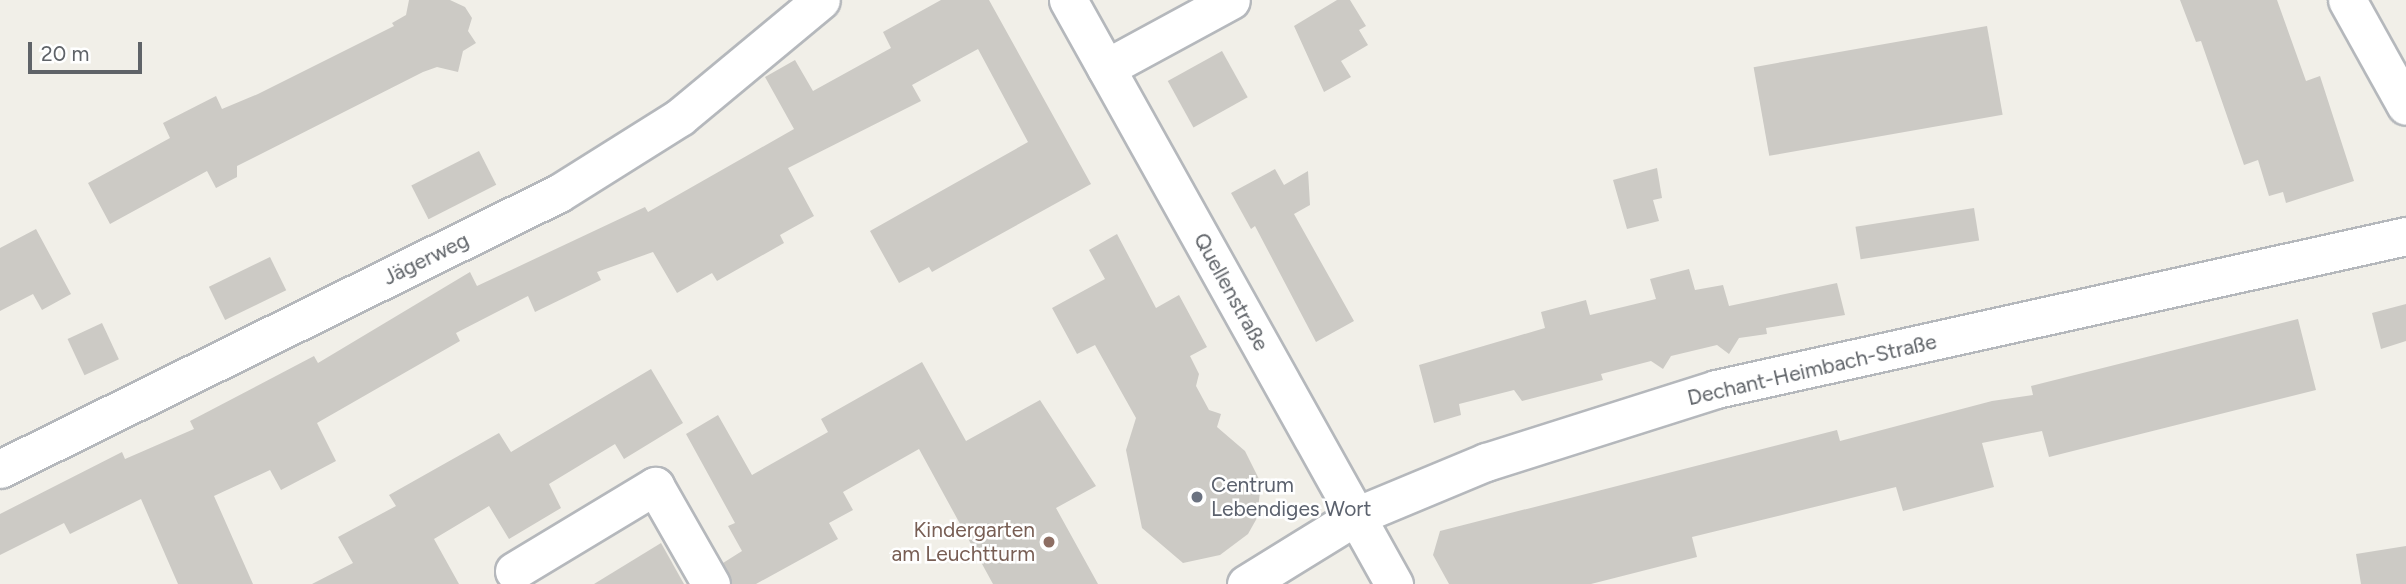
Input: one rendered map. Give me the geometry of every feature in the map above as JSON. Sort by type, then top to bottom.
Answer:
[{"type":"street","name":"Jägerweg","points":[[0,469],[559,193],[680,117],[821,0]]},
{"type":"street","name":"Quellenstraße","points":[[1068,0],[1394,584]]},
{"type":"street","points":[[1106,68],[1231,0]]},
{"type":"street","points":[[2347,0],[2406,106]]},
{"type":"street","name":"Dechant-Heimbach-Straße","points":[[1246,584],[1356,516],[1486,462],[1716,389],[2406,236]]},
{"type":"street","points":[[514,571],[655,486],[711,584]]},
{"type":"building","points":[[409,0],[450,0],[465,7],[472,18],[468,31],[476,43],[463,51],[458,72],[437,67],[423,72],[237,166],[237,177],[216,188],[207,171],[110,224],[88,183],[170,138],[163,123],[216,96],[222,109],[258,94],[394,26],[392,23],[406,15]]},
{"type":"building","points":[[941,0],[989,0],[1091,184],[932,272],[929,267],[899,283],[870,231],[1028,142],[978,49],[912,85],[921,101],[788,168],[814,216],[780,235],[784,243],[717,281],[712,273],[677,293],[653,252],[597,272],[601,280],[535,312],[528,296],[456,333],[460,341],[317,423],[336,461],[281,490],[270,470],[214,496],[253,584],[178,584],[141,499],[70,534],[64,523],[0,555],[0,514],[122,452],[125,459],[194,429],[190,421],[314,356],[318,363],[470,272],[477,286],[645,207],[648,212],[794,129],[765,77],[795,60],[813,91],[891,48],[883,32]]},
{"type":"building","points":[[1337,0],[1350,0],[1366,26],[1359,30],[1368,45],[1341,61],[1351,77],[1324,92],[1294,26]]},
{"type":"building","points":[[2180,0],[2277,0],[2306,81],[2320,76],[2354,181],[2286,203],[2283,192],[2269,196],[2258,160],[2244,165],[2201,41],[2196,42]]},
{"type":"building","points":[[1987,26],[2003,115],[1769,156],[1754,67]]},
{"type":"building","points":[[1222,51],[1248,97],[1193,127],[1168,81]]},
{"type":"building","points":[[479,151],[496,185],[429,219],[411,186]]},
{"type":"building","points":[[1657,168],[1662,198],[1653,200],[1659,221],[1627,229],[1613,180]]},
{"type":"building","points":[[1275,169],[1284,185],[1308,171],[1310,205],[1294,214],[1354,321],[1316,342],[1255,226],[1251,229],[1231,193]]},
{"type":"building","points":[[1974,208],[1979,241],[1861,259],[1855,227]]},
{"type":"building","points":[[36,229],[71,294],[42,310],[33,294],[0,311],[0,248]]},
{"type":"building","points":[[1117,234],[1156,308],[1179,295],[1207,347],[1190,356],[1199,374],[1196,386],[1209,410],[1221,414],[1217,427],[1245,451],[1261,483],[1257,518],[1248,534],[1220,555],[1183,563],[1142,528],[1126,450],[1136,418],[1095,345],[1077,354],[1052,308],[1105,279],[1089,250]]},
{"type":"building","points":[[270,257],[286,290],[225,320],[209,287]]},
{"type":"building","points":[[1689,269],[1695,290],[1723,285],[1729,306],[1837,283],[1845,315],[1766,328],[1767,334],[1739,338],[1729,354],[1717,345],[1671,356],[1663,369],[1651,361],[1601,374],[1603,380],[1522,401],[1514,390],[1459,404],[1461,415],[1434,423],[1419,365],[1545,328],[1541,312],[1586,300],[1590,315],[1656,299],[1650,279]]},
{"type":"building","points":[[2406,304],[2406,341],[2381,349],[2372,313]]},
{"type":"building","points":[[2298,319],[2316,390],[2049,457],[2042,431],[1982,443],[1994,487],[1903,511],[1896,487],[1692,537],[1697,557],[1591,584],[1449,584],[1433,555],[1440,531],[1837,430],[1840,441],[1992,401],[2033,395],[2031,386]]},
{"type":"building","points":[[102,323],[119,359],[84,375],[68,339]]},
{"type":"building","points":[[922,362],[966,441],[1040,400],[1096,486],[1056,508],[1098,584],[993,584],[919,449],[843,492],[853,510],[829,523],[838,539],[756,584],[732,584],[723,563],[742,551],[728,526],[735,523],[686,434],[718,415],[752,475],[828,432],[821,419]]},
{"type":"building","points":[[651,369],[683,423],[624,459],[615,444],[549,484],[561,508],[509,539],[489,506],[434,539],[459,584],[312,584],[353,563],[338,537],[396,506],[389,495],[499,433],[511,452]]},
{"type":"building","points":[[661,543],[684,584],[594,584]]},
{"type":"building","points":[[2406,546],[2406,584],[2361,584],[2356,554]]},
{"type":"place","name":"Centrum Lebendiges Wort","points":[[1197,497]]},
{"type":"place","name":"Kindergarten am Leuchtturm","points":[[1049,542]]}]
